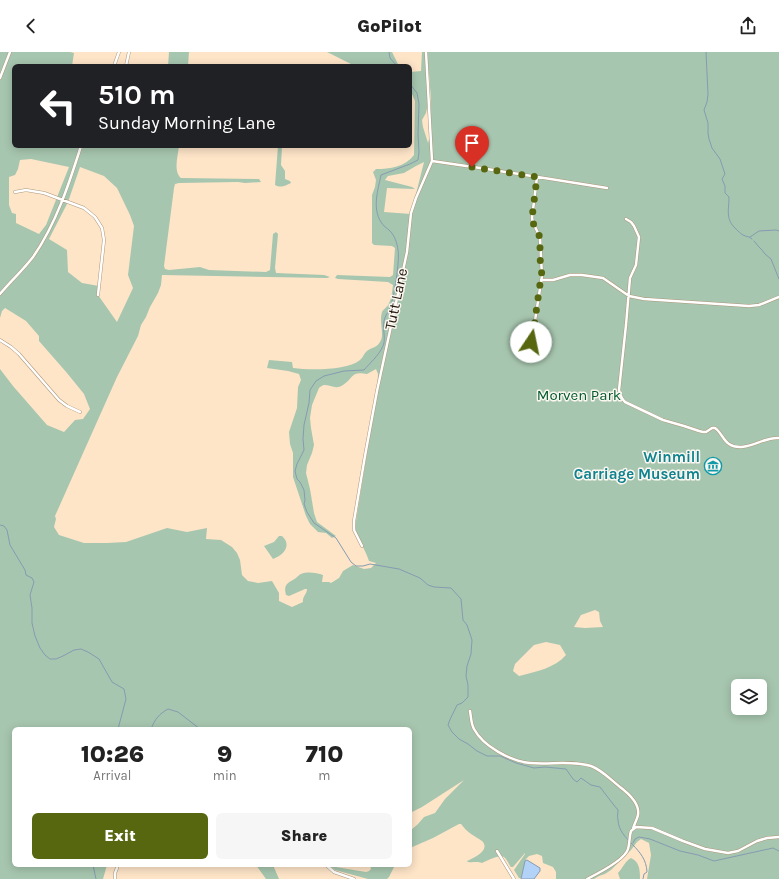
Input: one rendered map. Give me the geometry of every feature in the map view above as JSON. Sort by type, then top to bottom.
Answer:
[{"type":"street","points":[[0,78],[10,52]]},
{"type":"street","points":[[115,64],[119,52]]},
{"type":"street","points":[[127,64],[130,52]]},
{"type":"street","name":"Tutt Lane","points":[[362,546],[354,530],[354,526],[365,456],[387,341],[407,252],[411,213],[432,161],[426,52]]},
{"type":"street","points":[[0,294],[26,266],[37,250],[62,200],[80,148]]},
{"type":"street","points":[[432,161],[607,188]]},
{"type":"street","points":[[528,357],[542,270],[540,259],[540,238],[532,218],[537,177]]},
{"type":"street","points":[[15,192],[26,190],[49,194],[88,211],[95,217],[102,228],[104,236],[98,295]]},
{"type":"street","points":[[626,219],[634,226],[638,237],[636,265],[630,278],[620,390],[622,400],[663,420],[699,431],[706,432],[712,428],[715,428],[728,444],[733,446],[746,446],[771,438],[779,438]]},
{"type":"street","points":[[541,280],[553,280],[575,274],[598,277],[608,281],[629,296],[652,301],[749,306],[779,297]]},
{"type":"street","points":[[0,340],[19,354],[59,400],[67,406],[80,412]]},
{"type":"street","points":[[470,711],[473,728],[483,740],[500,753],[527,763],[580,764],[593,767],[624,790],[636,804],[638,818],[630,833],[628,851],[603,871],[588,879]]},
{"type":"street","points":[[633,829],[636,827],[652,828],[705,850],[728,853],[738,851],[757,841],[770,837],[779,837]]},
{"type":"street","points":[[497,851],[514,879]]},
{"type":"street","points":[[328,867],[334,872],[354,879]]},
{"type":"street","points":[[115,879],[117,868]]},
{"type":"green space","name":"Morven Park","points":[[0,52],[74,53],[72,64],[12,64],[12,148],[179,148],[177,171],[181,178],[259,179],[261,182],[175,184],[164,266],[165,269],[169,270],[200,267],[209,270],[266,272],[270,270],[273,234],[276,232],[278,234],[275,268],[276,273],[324,275],[330,277],[162,275],[158,293],[141,325],[138,336],[117,377],[55,516],[56,519],[54,527],[59,535],[84,543],[126,542],[167,528],[187,532],[207,528],[206,539],[221,540],[232,547],[237,553],[240,560],[242,575],[248,581],[258,583],[272,581],[279,593],[279,601],[292,607],[303,602],[307,589],[289,596],[286,595],[285,588],[301,574],[309,572],[321,574],[323,575],[322,582],[331,583],[339,578],[343,571],[353,565],[364,569],[371,568],[376,563],[369,561],[355,527],[377,391],[378,374],[376,369],[367,374],[355,374],[340,386],[336,387],[323,385],[319,388],[312,405],[310,418],[314,445],[307,465],[306,473],[317,522],[336,536],[332,538],[326,533],[318,532],[310,524],[293,477],[293,453],[290,444],[289,432],[297,408],[298,387],[301,380],[299,374],[267,368],[269,360],[292,362],[293,368],[300,369],[328,369],[346,366],[354,364],[360,360],[369,349],[376,346],[381,340],[381,316],[390,301],[393,285],[388,282],[335,278],[337,275],[390,277],[393,275],[395,248],[392,246],[374,245],[372,243],[372,195],[376,180],[373,172],[376,169],[392,168],[402,165],[414,155],[415,101],[412,94],[412,72],[421,71],[422,52],[779,52],[779,879],[647,879],[651,855],[649,843],[641,839],[611,870],[594,879],[556,879],[556,872],[553,867],[543,863],[542,856],[537,854],[529,856],[526,859],[521,878],[519,878],[514,870],[525,853],[513,867],[511,867],[502,856],[482,863],[468,862],[467,861],[477,856],[483,850],[484,844],[468,832],[461,824],[412,847],[412,829],[424,817],[435,813],[445,799],[464,780],[412,812],[412,727],[12,727],[12,867],[106,867],[103,879],[0,879],[0,369],[47,425],[64,432],[75,420],[83,419],[90,409],[84,394],[39,341],[39,336],[26,321],[5,308],[2,311],[0,318]],"holes":[[[426,73],[429,74],[431,99],[430,135],[428,143],[422,120],[426,113],[428,104]],[[31,159],[69,167],[46,225],[39,234],[16,223],[16,214],[12,213],[9,205],[9,177],[15,175],[20,160]],[[424,162],[411,214],[384,212],[387,188],[415,189],[385,180],[388,176],[404,173]],[[80,167],[104,176],[117,188],[134,226],[128,275],[133,288],[117,322],[98,295],[99,286],[82,283],[68,272],[67,250],[49,239],[68,202]],[[595,610],[599,612],[600,621],[603,627],[574,627],[581,615]],[[546,642],[560,645],[566,655],[551,666],[538,671],[519,676],[513,671],[515,664],[534,645]]]},
{"type":"green space","points":[[169,52],[189,52],[188,64],[168,64]]},
{"type":"green space","points":[[327,52],[392,52],[398,64],[351,64]]},
{"type":"green space","points":[[278,148],[282,148],[281,165],[285,171],[285,179],[291,183],[285,186],[275,185]]},
{"type":"green space","points":[[279,536],[282,536],[285,539],[286,546],[280,555],[273,559],[264,546],[274,542]]},
{"type":"green space","points":[[631,858],[638,864],[640,879],[620,879],[618,873]]},
{"type":"green space","points":[[257,867],[274,867],[279,879],[266,879]]},
{"type":"green space","points":[[331,867],[366,872],[371,869],[370,867],[394,867],[387,879],[368,879],[335,870]]},
{"type":"water","points":[[527,860],[540,868],[540,871],[534,879],[521,879],[525,861]]},
{"type":"waterway","points":[[389,52],[390,58],[395,64]]},
{"type":"waterway","points":[[706,52],[708,94],[704,110],[708,123],[709,139],[712,148],[720,159],[725,174],[722,179],[725,186],[725,193],[729,197],[728,214],[730,222],[741,234],[752,239]]},
{"type":"waterway","points":[[412,87],[417,93],[419,104],[418,160],[381,175],[376,199],[378,217],[394,237],[398,255],[393,296],[390,308],[384,321],[383,345],[378,354],[364,370],[344,371],[324,376],[316,381],[310,390],[309,403],[304,425],[304,450],[295,471],[297,479],[304,490],[304,504],[314,523],[336,538],[351,562],[356,566],[370,564],[399,569],[420,578],[428,585],[434,587],[451,588],[461,599],[463,620],[467,625],[472,640],[471,654],[467,666],[466,676],[468,697],[462,703],[457,705],[451,717],[448,725],[452,732],[459,739],[487,756],[500,756],[516,763],[534,768],[545,767],[566,769],[577,782],[581,778],[591,785],[600,787],[618,810],[619,827],[627,839],[638,850],[646,863],[647,872],[644,874],[643,879]]},
{"type":"waterway","points":[[750,237],[759,231],[779,231]]},
{"type":"waterway","points":[[754,241],[771,259],[779,279]]},
{"type":"waterway","points":[[0,525],[4,526],[7,530],[10,545],[25,570],[26,575],[32,578],[34,582],[30,595],[32,623],[40,648],[50,659],[56,659],[74,650],[81,649],[99,659],[112,682],[124,689],[126,699],[119,727]]},
{"type":"waterway","points":[[152,727],[158,717],[168,709],[178,712],[197,727]]},
{"type":"waterway","points":[[633,843],[635,839],[639,837],[650,839],[680,851],[698,855],[714,861],[773,848],[779,851]]},
{"type":"waterway","points":[[93,867],[96,879]]},
{"type":"place","name":"Winmill Carriage Museum","points":[[713,466]]},
{"type":"route","points":[[472,167],[537,177],[532,218],[541,243],[540,259],[542,276],[531,342]]}]
